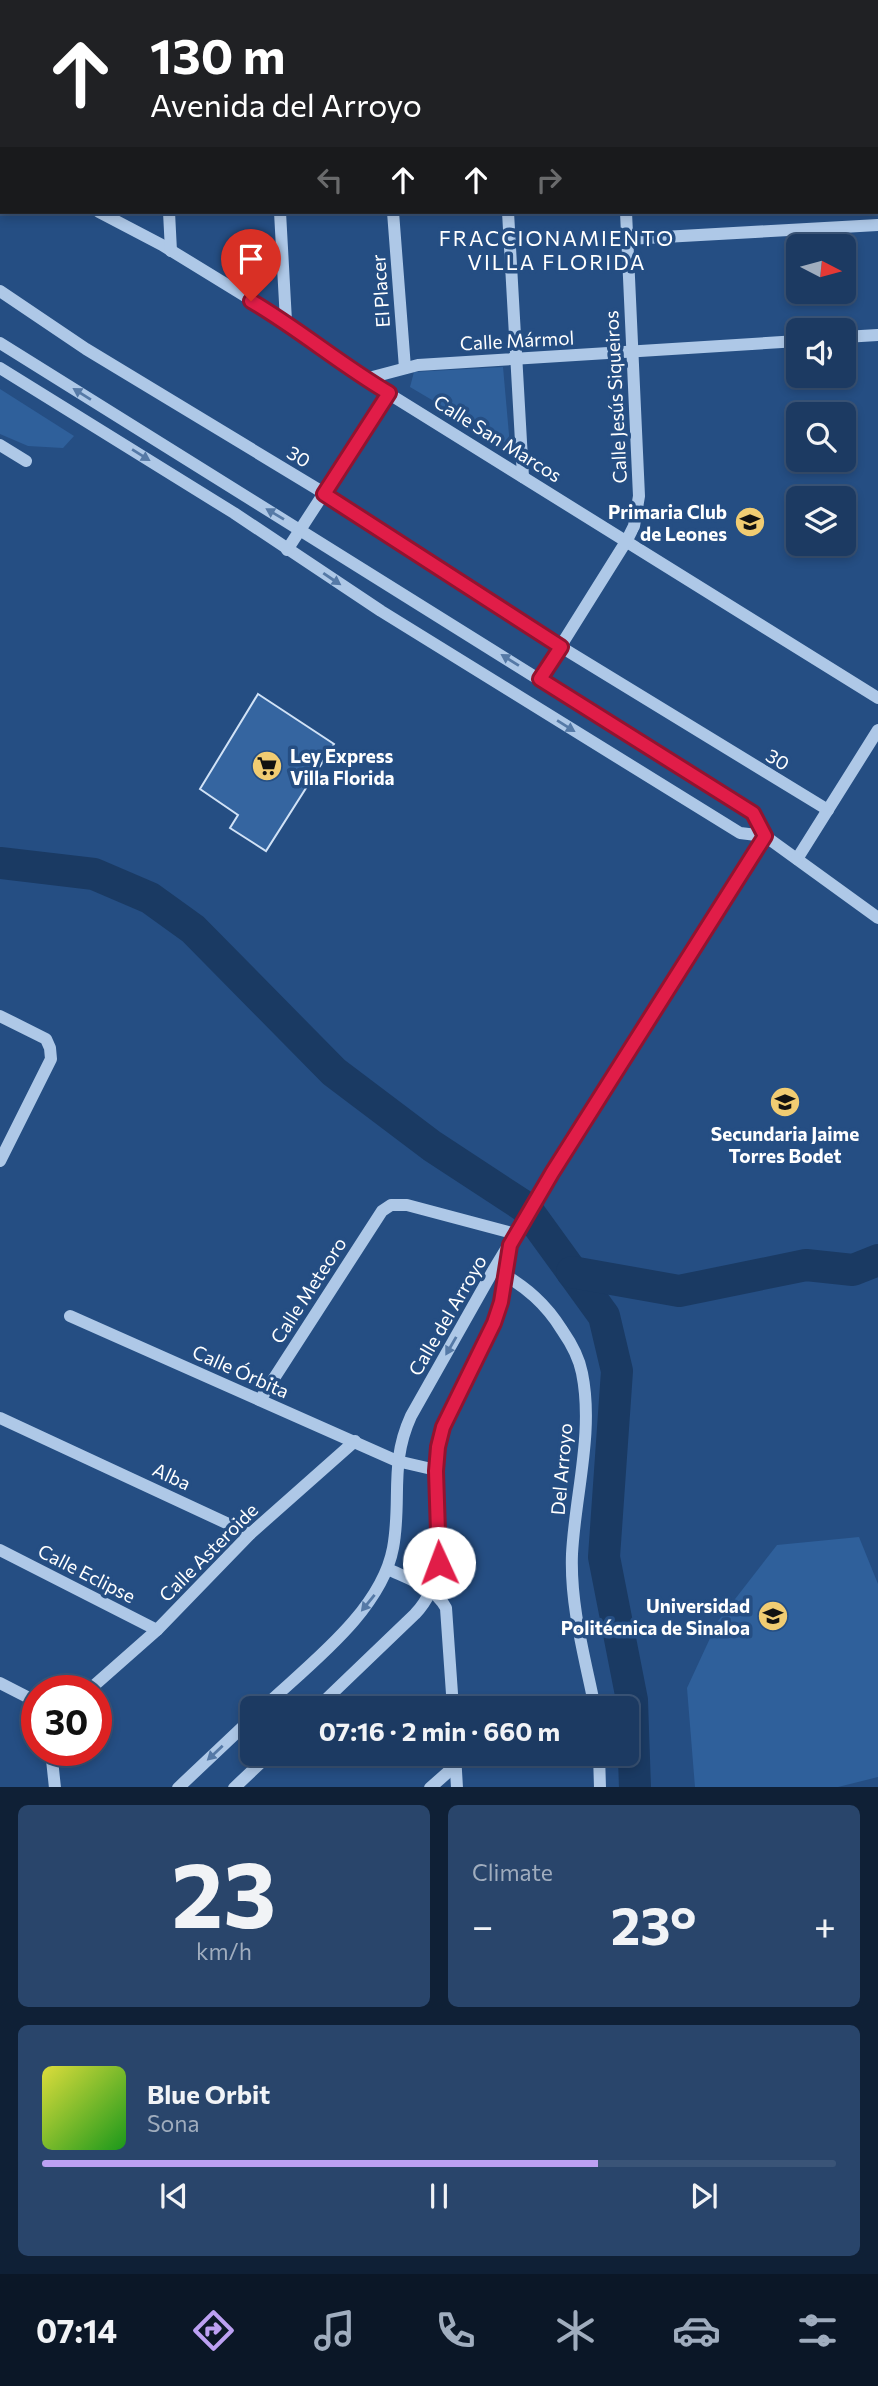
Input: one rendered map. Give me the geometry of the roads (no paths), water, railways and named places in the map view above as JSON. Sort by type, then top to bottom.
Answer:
[{"type":"street","name":"Calle San Marcos","points":[[103,214],[171,251],[286,321],[365,379],[878,698]]},
{"type":"street","points":[[169,214],[171,251]]},
{"type":"street","points":[[281,214],[286,321]]},
{"type":"street","name":"El Placer","points":[[393,214],[405,368]]},
{"type":"street","points":[[508,214],[523,477]]},
{"type":"street","name":"Calle Jesús Siqueiros","points":[[540,679],[634,526],[639,496],[626,214]]},
{"type":"street","points":[[628,239],[878,225]]},
{"type":"street","name":"30","points":[[0,290],[86,349],[324,494],[561,647],[828,810]]},
{"type":"street","points":[[856,336],[878,335]]},
{"type":"street","name":"Calle Mármol","points":[[365,379],[405,368],[786,342]]},
{"type":"street","points":[[0,343],[753,813],[765,836],[878,918]]},
{"type":"street","points":[[0,368],[234,513],[380,611],[740,833],[765,836]]},
{"type":"street","points":[[287,550],[389,393]]},
{"type":"street","points":[[0,445],[26,461]]},
{"type":"street","points":[[797,859],[878,730]]},
{"type":"street","name":"Calle del Arroyo","points":[[276,1696],[347,1629],[374,1598],[388,1569],[396,1526],[397,1461],[403,1434],[411,1416],[500,1272],[515,1236],[537,1198],[765,836]]},
{"type":"street","points":[[0,1016],[46,1039],[51,1059],[2,1154]]},
{"type":"street","name":"Calle Meteoro","points":[[260,1400],[382,1211],[391,1205],[407,1205],[515,1236]]},
{"type":"street","name":"Calle del Arroyo","points":[[330,1696],[428,1601],[439,1563],[436,1471],[443,1427],[494,1323],[500,1272]]},
{"type":"street","name":"Del Arroyo","points":[[500,1272],[530,1291],[552,1315],[574,1348],[582,1371],[586,1403],[572,1555],[574,1603],[593,1696]]},
{"type":"street","name":"Calle Órbita","points":[[70,1316],[397,1461]]},
{"type":"street","name":"Alba","points":[[0,1418],[250,1534]]},
{"type":"street","name":"Calle Asteroide","points":[[106,1675],[156,1630],[250,1534],[355,1441]]},
{"type":"street","points":[[397,1461],[436,1471]]},
{"type":"street","name":"Calle Eclipse","points":[[0,1550],[156,1630]]},
{"type":"street","points":[[388,1569],[432,1591],[442,1600],[448,1617],[452,1696]]},
{"type":"street","points":[[0,1683],[21,1694]]},
{"type":"street","points":[[178,1787],[240,1729]]},
{"type":"street","points":[[53,1766],[55,1787]]},
{"type":"street","points":[[234,1787],[257,1766]]},
{"type":"street","points":[[430,1787],[450,1766]]},
{"type":"street","points":[[456,1766],[457,1787]]},
{"type":"street","points":[[599,1766],[600,1787]]},
{"type":"waterway","points":[[0,863],[94,874],[150,898],[193,929],[334,1072],[432,1146],[525,1207],[604,1316],[617,1371],[604,1557],[632,1700],[635,1787]]},
{"type":"waterway","points":[[572,1272],[679,1291],[806,1265],[853,1270],[878,1260]]},
{"type":"place","name":"Primaria Club de Leones","points":[[750,522]]},
{"type":"place","name":"Ley Express Villa Florida","points":[[267,766]]},
{"type":"place","name":"Secundaria Jaime Torres Bodet","points":[[785,1102]]},
{"type":"place","name":"Universidad Politécnica de Sinaloa","points":[[773,1616]]},
{"type":"district","name":"FRACCIONAMIENTO VILLA FLORIDA","points":[[557,249]]}]
